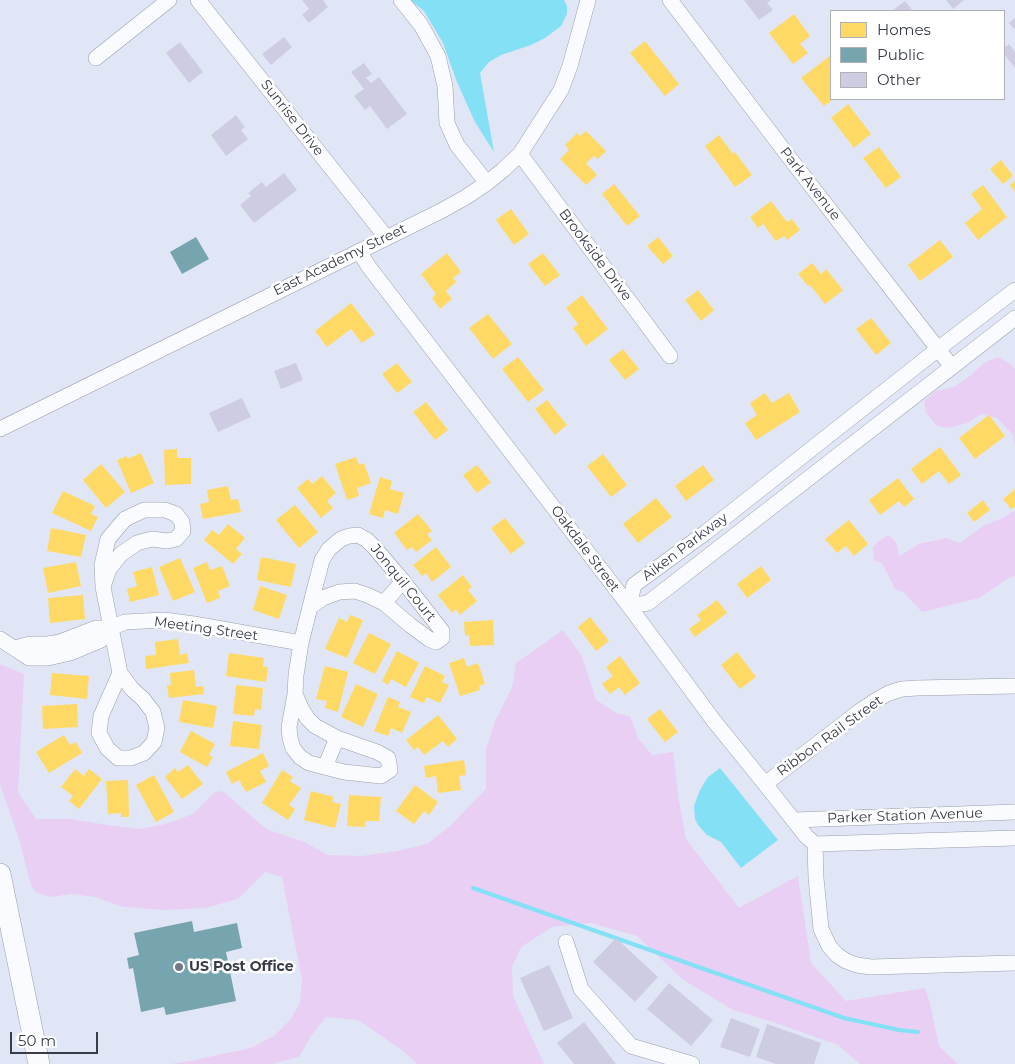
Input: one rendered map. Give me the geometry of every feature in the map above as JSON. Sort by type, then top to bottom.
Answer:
[{"type":"highway","points":[[0,874],[39,1064]]},
{"type":"street","points":[[96,58],[169,0]]},
{"type":"street","name":"Sunrise Drive","points":[[198,0],[386,237]]},
{"type":"street","points":[[400,0],[421,25],[438,56],[445,86],[447,123],[457,144],[487,182]]},
{"type":"street","name":"East Academy Street","points":[[0,429],[449,206],[487,182],[520,154],[561,90],[570,66],[588,0]]},
{"type":"street","name":"Park Avenue","points":[[670,0],[795,166],[952,367]]},
{"type":"street","name":"Brookside Drive","points":[[520,154],[670,356]]},
{"type":"street","name":"Oakdale Street","points":[[359,251],[369,267],[629,606],[714,721],[806,836],[815,844]]},
{"type":"street","name":"Aiken Parkway","points":[[1015,290],[713,527],[634,585],[629,606],[648,603],[1015,318]]},
{"type":"street","points":[[102,587],[109,569],[115,561],[121,554],[137,543],[152,539],[167,541],[176,539],[183,531],[182,522],[176,514],[165,510],[144,510],[125,519],[108,539],[102,565],[102,587],[120,673],[153,712],[157,728],[154,742],[144,753],[131,758],[118,758],[107,748],[99,734],[101,716],[120,673]]},
{"type":"street","name":"Jonquil Court","points":[[310,607],[323,598],[339,592],[355,591],[384,603],[429,639],[436,642],[442,638],[442,631],[403,581],[367,540],[358,536],[350,536],[341,539],[330,549],[322,560],[310,607],[301,643],[289,727],[290,738],[293,748],[300,757],[309,763],[344,772],[381,776],[390,770],[388,758],[377,752],[337,738]]},
{"type":"street","points":[[384,603],[403,581]]},
{"type":"street","name":"Meeting Street","points":[[0,639],[15,648],[30,644],[60,642],[96,628],[111,628],[125,622],[164,620],[301,643]]},
{"type":"street","name":"Ribbon Rail Street","points":[[766,784],[860,711],[889,693],[902,689],[917,688],[1015,686]]},
{"type":"street","points":[[295,694],[302,710],[315,726],[337,738],[325,767]]},
{"type":"street","name":"Parker Station Avenue","points":[[794,820],[1015,812]]},
{"type":"street","name":"Parker Station Avenue","points":[[815,844],[1015,838]]},
{"type":"street","points":[[815,844],[817,897],[821,929],[829,946],[846,961],[871,968],[1015,963]]},
{"type":"street","points":[[566,942],[581,990],[631,1046],[692,1064]]},
{"type":"shaded area","points":[[998,357],[1015,369],[1015,446],[1013,435],[997,418],[981,414],[967,423],[949,428],[937,426],[926,413],[924,401],[936,391],[954,387],[984,363]]},
{"type":"shaded area","points":[[1015,510],[1015,576],[979,598],[922,612],[904,593],[895,589],[882,563],[874,560],[873,547],[881,539],[889,535],[897,544],[899,556],[919,544],[946,538],[960,543],[983,526],[1005,517]]},
{"type":"shaded area","points":[[563,630],[582,656],[596,700],[618,714],[630,716],[638,738],[652,755],[673,752],[686,839],[739,908],[798,876],[811,963],[846,1001],[925,988],[939,1046],[958,1064],[860,1064],[838,1045],[733,1010],[682,979],[637,936],[591,923],[552,927],[521,947],[512,967],[513,996],[544,1064],[417,1064],[402,1050],[358,1020],[326,1017],[311,1036],[299,1057],[272,1064],[171,1064],[251,1048],[274,1036],[290,1020],[300,1003],[302,980],[282,877],[265,872],[238,899],[205,908],[164,910],[123,907],[95,897],[72,894],[50,897],[35,892],[30,882],[19,839],[0,784],[0,664],[24,674],[18,792],[36,819],[71,819],[139,829],[166,824],[193,814],[214,793],[219,791],[224,792],[266,829],[304,842],[328,855],[362,856],[427,844],[450,826],[486,789],[486,749],[495,721],[512,688],[516,663]]},
{"type":"water","points":[[410,0],[564,0],[567,6],[567,14],[561,26],[545,38],[531,45],[501,55],[489,62],[480,73],[494,152],[475,122],[457,82],[443,43],[424,11]]},
{"type":"water","points":[[720,768],[778,840],[741,868],[721,842],[707,835],[695,819],[694,806],[700,790],[708,777]]},
{"type":"building: Homes","points":[[794,14],[810,36],[800,44],[808,53],[793,64],[769,33]]},
{"type":"building: Homes","points":[[645,41],[679,84],[665,96],[630,53]]},
{"type":"building: Homes","points":[[830,56],[830,100],[833,100],[824,106],[801,78]]},
{"type":"building: Homes","points":[[848,104],[871,134],[854,148],[831,118]]},
{"type":"building: Homes","points":[[586,131],[606,151],[598,159],[594,156],[586,163],[597,175],[586,185],[560,159],[569,150],[565,145],[577,133],[580,136]]},
{"type":"building: Homes","points":[[719,135],[733,154],[735,152],[752,175],[735,187],[705,146]]},
{"type":"building: Homes","points":[[879,147],[901,177],[886,188],[863,158]]},
{"type":"building: Homes","points":[[1001,160],[1013,176],[1003,184],[990,169]]},
{"type":"building: Homes","points":[[1015,181],[1015,192],[1010,185]]},
{"type":"building: Homes","points":[[614,184],[640,216],[627,226],[602,194]]},
{"type":"building: Homes","points":[[983,185],[1007,217],[978,240],[965,223],[982,209],[971,194]]},
{"type":"building: Homes","points":[[771,201],[787,222],[792,219],[800,230],[787,240],[784,236],[776,241],[763,224],[758,228],[750,217]]},
{"type":"building: Homes","points":[[511,209],[529,234],[514,245],[496,220]]},
{"type":"building: Homes","points":[[658,237],[673,256],[663,264],[647,246]]},
{"type":"building: Homes","points":[[940,240],[953,257],[920,281],[908,265]]},
{"type":"building: Homes","points":[[447,253],[461,272],[453,278],[456,282],[446,291],[452,299],[440,309],[432,298],[436,294],[421,274]]},
{"type":"building: Homes","points":[[543,253],[560,275],[545,286],[528,264]]},
{"type":"building: Homes","points":[[812,263],[821,274],[826,269],[843,290],[825,304],[810,285],[808,286],[798,274]]},
{"type":"building: Homes","points":[[698,290],[714,310],[701,321],[685,300]]},
{"type":"building: Homes","points":[[582,295],[608,329],[586,346],[573,328],[578,324],[566,308]]},
{"type":"building: Homes","points":[[351,303],[375,334],[362,343],[351,329],[327,347],[315,331]]},
{"type":"building: Homes","points":[[488,314],[512,344],[493,359],[469,328]]},
{"type":"building: Homes","points":[[871,318],[891,343],[876,355],[856,329]]},
{"type":"building: Homes","points":[[623,349],[639,369],[625,380],[609,360]]},
{"type":"building: Homes","points":[[518,357],[544,390],[528,402],[502,369]]},
{"type":"building: Homes","points":[[397,363],[412,382],[397,393],[382,374]]},
{"type":"building: Homes","points":[[765,393],[772,403],[789,393],[800,412],[756,440],[745,423],[757,415],[750,403]]},
{"type":"building: Homes","points":[[547,400],[567,425],[555,435],[535,409]]},
{"type":"building: Homes","points":[[426,402],[448,430],[435,440],[413,412]]},
{"type":"building: Homes","points":[[989,415],[1005,436],[975,459],[959,438]]},
{"type":"building: Homes","points":[[940,447],[961,475],[949,484],[939,471],[922,484],[911,469]]},
{"type":"building: Homes","points":[[177,449],[177,458],[191,458],[191,484],[165,485],[164,450]]},
{"type":"building: Homes","points":[[141,453],[154,483],[131,493],[117,460],[127,456],[127,459]]},
{"type":"building: Homes","points":[[603,454],[627,485],[611,497],[587,466]]},
{"type":"building: Homes","points":[[356,457],[359,465],[364,463],[371,483],[357,488],[359,496],[347,500],[335,464]]},
{"type":"building: Homes","points":[[101,464],[125,492],[106,508],[83,480]]},
{"type":"building: Homes","points":[[477,465],[491,482],[477,493],[463,475]]},
{"type":"building: Homes","points":[[703,465],[714,480],[686,501],[675,486]]},
{"type":"building: Homes","points":[[322,476],[336,493],[327,501],[333,508],[321,518],[297,488],[308,479],[312,484]]},
{"type":"building: Homes","points":[[380,477],[392,481],[390,489],[404,493],[398,514],[385,510],[383,518],[369,514]]},
{"type":"building: Homes","points":[[898,478],[914,499],[904,507],[899,501],[880,515],[869,500]]},
{"type":"building: Homes","points":[[228,486],[231,500],[238,499],[241,512],[203,519],[200,504],[209,502],[207,490]]},
{"type":"building: Homes","points":[[1015,489],[1015,507],[1011,509],[1003,499]]},
{"type":"building: Homes","points":[[63,491],[95,506],[91,514],[98,517],[91,531],[52,513]]},
{"type":"building: Homes","points":[[656,498],[672,517],[638,543],[623,524]]},
{"type":"building: Homes","points":[[983,500],[990,510],[974,522],[967,513]]},
{"type":"building: Homes","points":[[295,505],[318,532],[299,548],[276,520]]},
{"type":"building: Homes","points":[[418,514],[432,531],[427,534],[432,540],[416,552],[412,547],[407,550],[394,533]]},
{"type":"building: Homes","points":[[505,518],[525,543],[511,554],[491,528]]},
{"type":"building: Homes","points":[[849,520],[868,544],[854,556],[846,546],[837,553],[825,539]]},
{"type":"building: Homes","points":[[228,524],[245,538],[236,549],[242,554],[233,564],[204,540],[212,530],[219,535]]},
{"type":"building: Homes","points":[[51,528],[86,535],[81,557],[47,551]]},
{"type":"building: Homes","points":[[436,547],[451,567],[432,582],[426,573],[422,576],[413,565]]},
{"type":"building: Homes","points":[[261,557],[296,564],[291,587],[257,580]]},
{"type":"building: Homes","points":[[180,558],[195,592],[173,601],[159,567]]},
{"type":"building: Homes","points":[[76,562],[81,586],[48,593],[43,568]]},
{"type":"building: Homes","points":[[207,562],[210,570],[222,566],[230,586],[218,591],[220,598],[207,603],[193,568]]},
{"type":"building: Homes","points":[[761,566],[771,580],[747,598],[737,584]]},
{"type":"building: Homes","points":[[152,567],[159,595],[130,602],[127,589],[137,586],[133,572]]},
{"type":"building: Homes","points":[[463,575],[472,587],[468,590],[477,601],[460,615],[456,609],[452,613],[438,595]]},
{"type":"building: Homes","points":[[260,586],[287,595],[279,619],[253,610]]},
{"type":"building: Homes","points":[[83,595],[85,619],[50,623],[48,598]]},
{"type":"building: Homes","points":[[717,600],[727,613],[695,637],[689,629],[701,620],[697,615]]},
{"type":"building: Homes","points":[[350,615],[363,620],[347,658],[325,649],[339,618],[347,622]]},
{"type":"building: Homes","points":[[590,617],[609,641],[596,651],[578,627]]},
{"type":"building: Homes","points":[[493,620],[494,645],[470,646],[469,635],[465,636],[464,622]]},
{"type":"building: Homes","points":[[369,633],[391,644],[375,674],[353,663]]},
{"type":"building: Homes","points":[[178,639],[180,655],[187,653],[189,663],[146,669],[145,656],[156,655],[155,642]]},
{"type":"building: Homes","points":[[397,651],[419,663],[406,687],[391,679],[388,685],[382,681]]},
{"type":"building: Homes","points":[[737,652],[756,677],[740,689],[721,665]]},
{"type":"building: Homes","points":[[229,653],[264,658],[263,667],[268,667],[266,682],[226,676]]},
{"type":"building: Homes","points":[[620,656],[640,683],[625,695],[619,687],[610,694],[602,684],[613,676],[606,667]]},
{"type":"building: Homes","points":[[464,658],[467,667],[478,663],[485,684],[479,686],[480,690],[460,696],[449,663]]},
{"type":"building: Homes","points":[[325,666],[348,672],[338,712],[325,708],[327,701],[316,699]]},
{"type":"building: Homes","points":[[425,666],[445,676],[442,682],[449,685],[440,703],[427,697],[424,703],[410,697]]},
{"type":"building: Homes","points":[[194,670],[196,687],[203,686],[204,694],[169,698],[167,685],[171,685],[170,673]]},
{"type":"building: Homes","points":[[52,673],[89,676],[87,699],[50,695]]},
{"type":"building: Homes","points":[[356,684],[378,694],[363,727],[341,717]]},
{"type":"building: Homes","points":[[236,685],[263,688],[261,710],[255,709],[254,716],[233,714]]},
{"type":"building: Homes","points":[[388,697],[400,702],[398,707],[411,712],[402,733],[391,728],[388,736],[374,731]]},
{"type":"building: Homes","points":[[183,700],[217,706],[213,728],[179,722]]},
{"type":"building: Homes","points":[[77,704],[78,727],[43,729],[42,706]]},
{"type":"building: Homes","points":[[660,709],[678,732],[665,742],[647,719]]},
{"type":"building: Homes","points":[[438,715],[457,739],[448,747],[443,741],[424,755],[418,747],[414,750],[406,740]]},
{"type":"building: Homes","points":[[233,721],[262,725],[259,749],[230,746]]},
{"type":"building: Homes","points":[[191,731],[215,744],[209,755],[213,757],[207,767],[180,752]]},
{"type":"building: Homes","points":[[64,735],[70,745],[76,742],[82,753],[49,773],[36,752]]},
{"type":"building: Homes","points":[[263,753],[269,766],[260,771],[266,782],[246,792],[239,780],[232,784],[226,772]]},
{"type":"building: Homes","points":[[464,760],[466,775],[459,776],[461,790],[438,793],[436,776],[426,778],[424,766]]},
{"type":"building: Homes","points":[[188,765],[203,784],[182,799],[165,777],[175,768],[178,772]]},
{"type":"building: Homes","points":[[75,769],[84,776],[89,769],[102,779],[79,809],[69,801],[73,796],[61,787]]},
{"type":"building: Homes","points":[[282,770],[293,777],[290,781],[301,788],[289,805],[295,809],[288,820],[262,803]]},
{"type":"building: Homes","points":[[154,775],[174,812],[156,822],[136,785]]},
{"type":"building: Homes","points":[[128,780],[129,817],[121,817],[121,813],[108,814],[106,781]]},
{"type":"building: Homes","points":[[415,785],[438,802],[429,815],[424,811],[414,824],[396,811]]},
{"type":"building: Homes","points":[[311,791],[334,797],[332,802],[341,804],[335,828],[304,820]]},
{"type":"building: Homes","points":[[349,795],[381,797],[379,821],[365,821],[365,827],[347,826]]},
{"type":"building: Public","points":[[196,237],[209,259],[182,274],[170,252]]},
{"type":"building: Public","name":"US Post Office","points":[[192,921],[194,932],[237,923],[242,948],[226,952],[236,1001],[166,1015],[164,1007],[141,1012],[133,968],[129,969],[127,958],[139,955],[134,933]]},
{"type":"building: Other","points":[[302,0],[323,0],[328,7],[309,23],[302,15],[309,9]]},
{"type":"building: Other","points":[[744,0],[771,0],[767,3],[773,10],[759,20]]},
{"type":"building: Other","points":[[946,0],[964,0],[953,9]]},
{"type":"building: Other","points":[[905,1],[912,10],[893,10]]},
{"type":"building: Other","points":[[1015,18],[1015,30],[1009,23]]},
{"type":"building: Other","points":[[284,37],[292,47],[271,65],[262,54]]},
{"type":"building: Other","points":[[180,42],[203,72],[189,83],[166,53]]},
{"type":"building: Other","points":[[1009,44],[1015,52],[1015,68],[1005,55],[1005,47]]},
{"type":"building: Other","points":[[364,63],[372,74],[366,78],[371,83],[379,77],[407,114],[387,129],[370,106],[365,110],[354,96],[364,89],[351,72]]},
{"type":"building: Other","points":[[236,115],[245,127],[241,130],[248,139],[226,156],[211,135]]},
{"type":"building: Other","points":[[284,173],[297,190],[254,223],[240,205],[251,196],[248,193],[262,182],[266,187]]},
{"type":"building: Other","points":[[296,363],[303,380],[281,389],[274,371]]},
{"type":"building: Other","points":[[242,398],[251,417],[218,432],[209,413]]},
{"type":"building: Other","points":[[616,938],[658,977],[635,1002],[593,962]]},
{"type":"building: Other","points":[[549,965],[573,1018],[544,1031],[520,978]]},
{"type":"building: Other","points":[[669,983],[713,1020],[691,1046],[647,1009]]},
{"type":"building: Other","points":[[731,1018],[760,1029],[750,1057],[720,1047]]},
{"type":"building: Other","points":[[584,1022],[616,1064],[574,1064],[557,1043]]},
{"type":"building: Other","points":[[767,1024],[821,1043],[814,1064],[776,1064],[756,1057]]},
{"type":"waterway","points":[[473,888],[844,1018],[899,1030],[918,1032]]},
{"type":"place","name":"US Post Office","points":[[179,967]]}]
